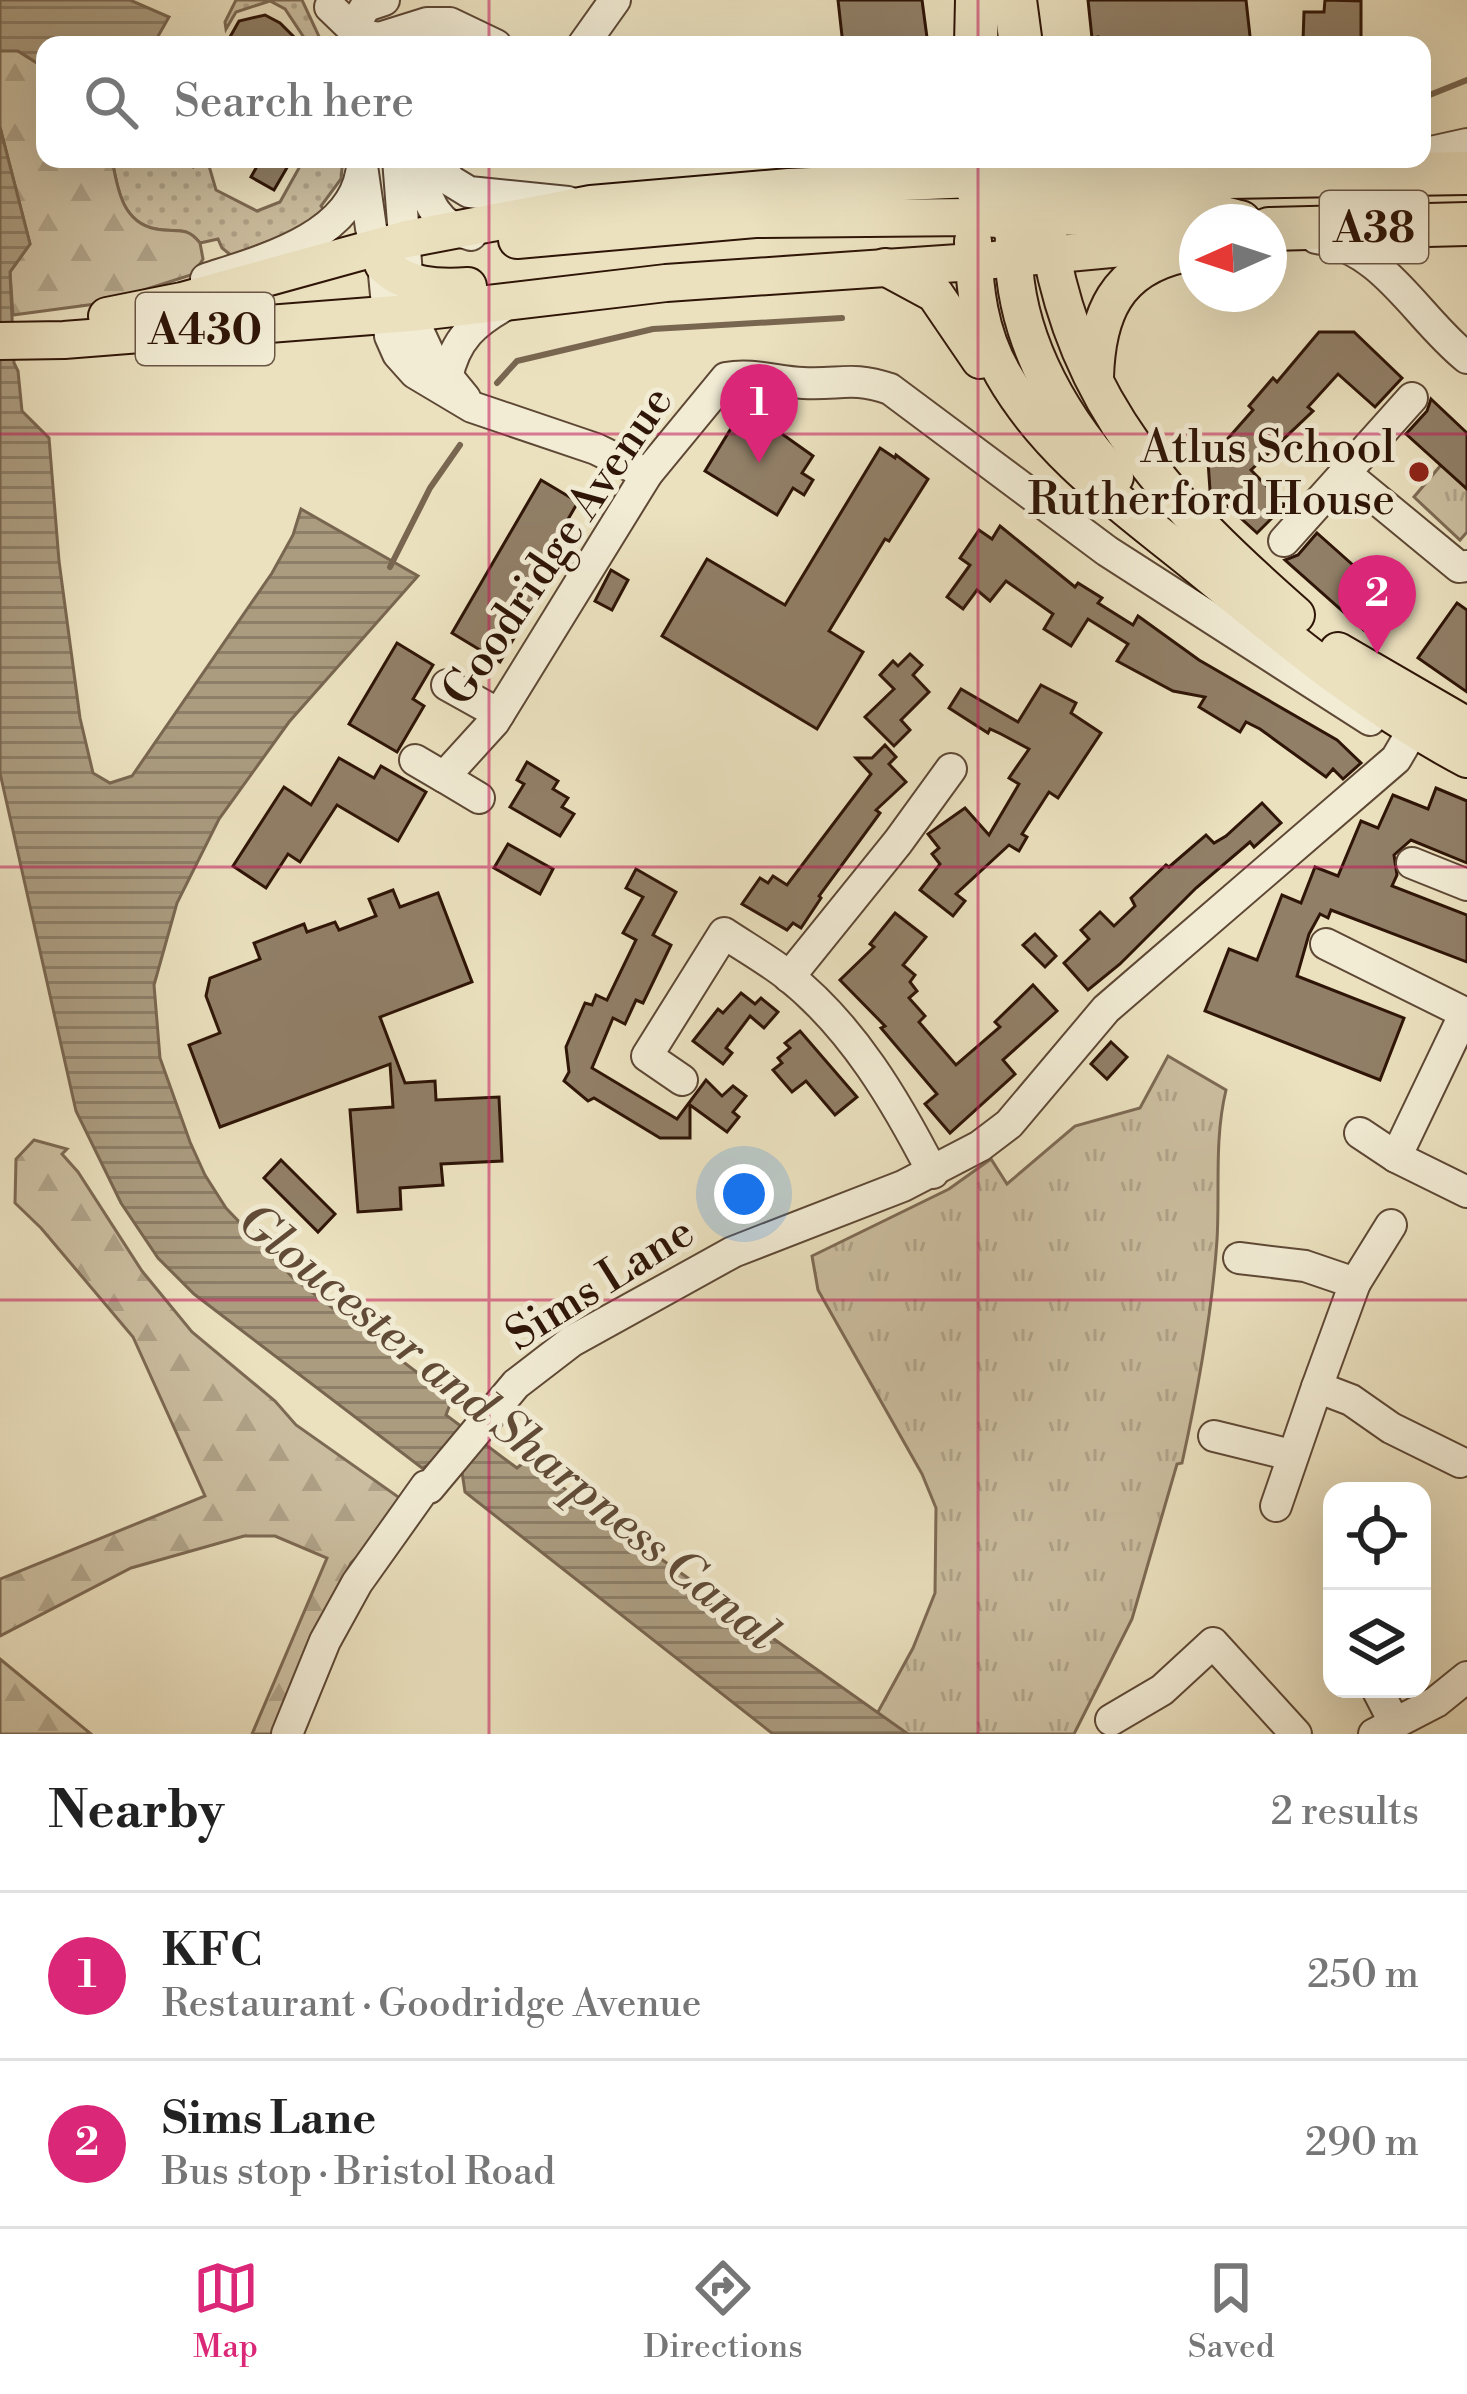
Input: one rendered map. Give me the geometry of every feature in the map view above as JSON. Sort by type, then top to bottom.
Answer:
[{"type":"highway","points":[[976,0],[976,36]]},
{"type":"highway","points":[[1015,0],[1020,36]]},
{"type":"highway","name":"A38","points":[[1145,168],[1170,178],[1467,173]]},
{"type":"highway","name":"A38","points":[[1008,197],[1179,211]]},
{"type":"highway","name":"A38","points":[[1287,229],[1467,224]]},
{"type":"main road","points":[[1013,36],[1015,0]]},
{"type":"main road","points":[[789,187],[889,168]]},
{"type":"main road","points":[[1008,197],[1170,178]]},
{"type":"main road","name":"A430","points":[[396,280],[454,230],[591,204],[789,187],[1008,197]]},
{"type":"main road","points":[[1008,197],[1051,256],[1067,324],[1095,385],[1169,496],[1246,572],[1413,720],[1467,759]]},
{"type":"main road","points":[[1008,197],[973,262],[984,330],[1023,407],[1065,456]]},
{"type":"main road","points":[[1008,197],[1024,323],[1057,398],[1093,453],[1187,557]]},
{"type":"main road","name":"A430","points":[[11,340],[64,340],[396,280],[503,242],[1008,197]]},
{"type":"main road","points":[[1051,256],[1179,243]]},
{"type":"main road","points":[[1095,385],[1096,337],[1119,288],[1154,260],[1179,254]]},
{"type":"main road","name":"A430","points":[[11,340],[86,319],[396,280],[514,300],[717,279],[973,262]]},
{"type":"main road","points":[[882,267],[935,294],[1021,415],[1065,456],[1331,674],[1413,720],[1467,726]]},
{"type":"main road","name":"A430","points":[[128,313],[396,280],[439,288],[587,278],[717,279]]},
{"type":"street","points":[[443,0],[489,36]]},
{"type":"street","points":[[589,36],[615,0]]},
{"type":"street","points":[[328,4],[367,27],[450,23],[480,36]]},
{"type":"street","points":[[1431,152],[1467,144]]},
{"type":"street","points":[[86,319],[240,267],[334,222],[352,202],[360,168]]},
{"type":"street","points":[[364,168],[396,280],[430,354],[472,407]]},
{"type":"street","points":[[398,168],[398,355],[428,385],[472,407],[596,449],[647,474]]},
{"type":"street","points":[[418,168],[429,206],[454,230],[503,242]]},
{"type":"street","points":[[440,168],[469,192],[591,204]]},
{"type":"street","points":[[1276,178],[1320,168]]},
{"type":"street","points":[[1287,234],[1353,248],[1467,358]]},
{"type":"street","points":[[447,378],[457,343],[468,330],[514,300]]},
{"type":"street","name":"Goodridge Avenue","points":[[444,777],[499,714],[647,474],[726,379],[744,375],[805,383],[862,380],[890,389],[1107,551],[1375,723],[1413,720]]},
{"type":"street","points":[[1284,542],[1412,398]]},
{"type":"street","points":[[1345,473],[1459,567],[1467,566]]},
{"type":"street","points":[[447,685],[499,714]]},
{"type":"street","name":"Sims Lane","points":[[287,1734],[357,1582],[426,1486],[516,1384],[572,1341],[733,1252],[933,1173],[980,1146],[1009,1124],[1106,1010],[1396,759],[1413,720]]},
{"type":"street","points":[[415,760],[479,798]]},
{"type":"street","points":[[789,977],[951,769]]},
{"type":"street","points":[[1412,863],[1467,885]]},
{"type":"street","points":[[682,1080],[647,1056],[724,933],[789,977],[869,1064],[895,1101],[933,1173]]},
{"type":"street","points":[[1326,944],[1466,1011],[1396,1157]]},
{"type":"street","points":[[1360,1132],[1396,1157],[1467,1192]]},
{"type":"street","points":[[1276,1506],[1355,1283],[1391,1225]]},
{"type":"street","points":[[1238,1258],[1305,1266],[1355,1283]]},
{"type":"street","points":[[1317,1387],[1351,1400],[1391,1428],[1465,1463]]},
{"type":"street","points":[[1214,1436],[1291,1455]]},
{"type":"street","points":[[1111,1720],[1162,1690],[1213,1643],[1297,1734]]},
{"type":"street","points":[[1379,1698],[1384,1728],[1436,1702],[1467,1677]]},
{"type":"green space","points":[[236,0],[302,0],[319,36],[303,36],[285,9],[270,1],[236,12],[226,29]]},
{"type":"green space","points":[[0,51],[18,51],[36,62],[36,168],[114,168],[123,202],[135,219],[156,229],[185,232],[200,243],[203,259],[194,274],[103,303],[13,315],[10,272],[30,244],[0,127]]},
{"type":"green space","points":[[114,168],[210,168],[216,190],[257,211],[280,202],[299,168],[342,168],[341,179],[321,206],[327,214],[232,256],[218,239],[200,243],[185,232],[156,229],[135,220]]},
{"type":"green space","points":[[1441,465],[1467,489],[1467,532],[1460,540],[1414,497]]},
{"type":"green space","points":[[1168,1056],[1226,1090],[1219,1146],[1217,1240],[1204,1352],[1182,1463],[1177,1464],[1132,1619],[1074,1734],[891,1734],[873,1721],[913,1648],[935,1593],[936,1508],[922,1474],[818,1290],[812,1256],[949,1189],[991,1159],[1007,1184],[1075,1126],[1140,1108]]},
{"type":"green space","points":[[34,1140],[67,1149],[62,1154],[142,1271],[192,1332],[275,1401],[296,1425],[404,1501],[351,1563],[323,1618],[278,1734],[252,1734],[327,1558],[275,1536],[244,1536],[131,1568],[0,1636],[0,1579],[205,1496],[133,1337],[15,1203],[16,1159]]},
{"type":"green space","points":[[0,1659],[91,1734],[0,1734]]},
{"type":"shaded area","points":[[0,0],[130,0],[169,17],[158,36],[36,36],[36,62],[18,51],[0,51]]},
{"type":"shaded area","points":[[0,127],[30,244],[10,272],[14,363],[22,411],[49,438],[59,561],[80,718],[93,773],[110,783],[132,776],[272,573],[301,509],[418,576],[289,722],[219,819],[177,903],[154,985],[160,1058],[205,1175],[226,1208],[293,1278],[452,1399],[446,1415],[517,1468],[528,1459],[582,1503],[908,1734],[773,1734],[465,1492],[462,1472],[443,1458],[422,1468],[194,1294],[158,1258],[121,1203],[76,1111],[0,773]]},
{"type":"building","points":[[838,0],[922,0],[927,36],[842,36]]},
{"type":"building","points":[[1088,0],[1246,0],[1250,36],[1092,36]]},
{"type":"building","points":[[1325,0],[1361,1],[1361,36],[1303,36],[1304,12],[1324,12]]},
{"type":"building","points":[[265,15],[293,36],[231,36],[239,21]]},
{"type":"building","points":[[256,168],[287,168],[274,190],[251,177]]},
{"type":"building","points":[[1319,332],[1354,332],[1402,378],[1375,407],[1338,374],[1308,407],[1313,411],[1251,470],[1285,505],[1257,533],[1210,490],[1208,461],[1253,410],[1249,406],[1273,378],[1277,382]]},
{"type":"building","points":[[1431,399],[1467,433],[1467,489],[1406,434],[1427,411]]},
{"type":"building","points":[[741,412],[771,426],[813,456],[802,473],[813,480],[804,495],[793,488],[777,515],[705,471]]},
{"type":"building","points":[[880,448],[928,479],[829,631],[863,652],[817,729],[662,636],[707,559],[785,605]]},
{"type":"building","points":[[541,480],[578,502],[556,540],[567,547],[500,662],[452,633]]},
{"type":"building","points":[[1000,526],[1075,587],[1078,583],[1102,598],[1098,603],[1133,625],[1138,616],[1199,660],[1337,740],[1361,763],[1343,779],[1333,769],[1326,777],[1260,729],[1246,722],[1240,732],[1199,707],[1205,697],[1173,691],[1117,661],[1128,644],[1088,619],[1071,646],[1044,629],[1053,614],[1006,581],[990,601],[977,590],[963,609],[947,597],[970,565],[960,558],[979,530],[992,539]]},
{"type":"building","points":[[1317,533],[1391,599],[1364,630],[1285,560],[1298,555]]},
{"type":"building","points":[[611,570],[628,580],[612,610],[595,601]]},
{"type":"building","points":[[1457,603],[1467,610],[1467,692],[1418,658]]},
{"type":"building","points":[[397,643],[433,665],[413,699],[424,706],[397,752],[349,724]]},
{"type":"building","points":[[910,654],[922,665],[913,675],[929,692],[901,720],[910,730],[894,746],[865,717],[894,689],[880,675],[893,661],[898,666]]},
{"type":"building","points":[[1041,685],[1076,703],[1071,713],[1101,733],[1058,798],[1049,792],[1022,834],[1027,837],[1019,851],[1009,845],[956,894],[965,901],[953,916],[920,890],[940,864],[932,854],[939,848],[928,834],[965,808],[989,835],[1019,784],[1009,778],[1029,749],[990,729],[988,733],[949,708],[961,689],[1018,722]]},
{"type":"building","points":[[885,745],[896,757],[889,764],[906,782],[876,810],[880,813],[801,928],[793,923],[787,930],[742,904],[760,878],[768,883],[773,876],[787,885],[871,774],[856,758],[872,758]]},
{"type":"building","points":[[339,758],[374,778],[381,766],[426,792],[398,841],[337,805],[300,862],[288,854],[266,888],[233,866],[284,787],[311,805]]},
{"type":"building","points":[[527,762],[558,781],[553,789],[568,798],[562,807],[574,814],[560,836],[510,807],[524,784],[517,780]]},
{"type":"building","points":[[1436,788],[1467,801],[1467,863],[1411,840],[1394,855],[1397,875],[1392,886],[1467,915],[1467,962],[1331,910],[1328,918],[1320,914],[1309,934],[1297,976],[1404,1018],[1380,1080],[1205,1011],[1229,949],[1257,960],[1282,895],[1301,903],[1315,867],[1338,876],[1361,821],[1378,828],[1393,795],[1428,809]]},
{"type":"building","points":[[1262,803],[1281,823],[1254,847],[1250,842],[1196,888],[1088,990],[1064,963],[1089,939],[1081,930],[1100,912],[1114,926],[1135,906],[1131,898],[1166,865],[1206,835],[1214,843],[1226,836]]},
{"type":"building","points":[[508,844],[553,869],[540,894],[494,868]]},
{"type":"building","points":[[636,869],[676,892],[653,935],[671,945],[643,1003],[636,1000],[625,1024],[613,1018],[592,1068],[677,1119],[706,1080],[722,1096],[733,1086],[746,1096],[733,1112],[739,1117],[727,1132],[690,1105],[690,1138],[660,1138],[594,1098],[588,1101],[564,1081],[569,1072],[566,1047],[585,1003],[592,1005],[596,995],[607,1000],[636,940],[623,933],[643,897],[626,888]]},
{"type":"building","points":[[393,890],[400,907],[438,893],[472,982],[380,1017],[405,1083],[435,1081],[436,1100],[499,1097],[502,1161],[441,1164],[443,1185],[400,1188],[401,1209],[358,1212],[350,1110],[393,1107],[390,1064],[220,1127],[189,1045],[220,1033],[206,996],[210,978],[260,959],[254,943],[304,924],[307,932],[335,922],[339,930],[376,916],[369,899]]},
{"type":"building","points":[[895,913],[926,937],[903,965],[915,975],[910,982],[917,991],[909,998],[925,1016],[919,1022],[956,1065],[1000,1027],[995,1022],[1033,985],[1057,1011],[1003,1060],[1015,1074],[950,1133],[925,1104],[937,1094],[881,1028],[885,1026],[840,980],[874,947],[870,944]]},
{"type":"building","points":[[1035,934],[1056,956],[1045,967],[1023,945]]},
{"type":"building","points":[[741,993],[755,1004],[761,998],[778,1012],[764,1028],[750,1016],[726,1048],[732,1053],[723,1064],[693,1041],[718,1009],[723,1013]]},
{"type":"building","points":[[800,1031],[857,1097],[835,1115],[806,1081],[792,1092],[773,1070],[790,1048],[785,1043]]},
{"type":"building","points":[[1111,1042],[1127,1057],[1107,1079],[1091,1064]]},
{"type":"building","points":[[281,1160],[335,1214],[318,1232],[264,1178]]},
{"type":"waterway","points":[[1431,94],[1467,80]]},
{"type":"waterway","points":[[497,383],[517,361],[653,329],[842,318]]},
{"type":"waterway","points":[[390,567],[430,488],[460,445]]},
{"type":"place","name":"KFC","points":[[759,463]]},
{"type":"place","name":"Atlus School Rutherford House","points":[[1419,472]]},
{"type":"place","name":"Sims Lane","points":[[1377,654]]},
{"type":"water label","name":"Gloucester and Sharpness Canal","points":[[509,1426]]}]
